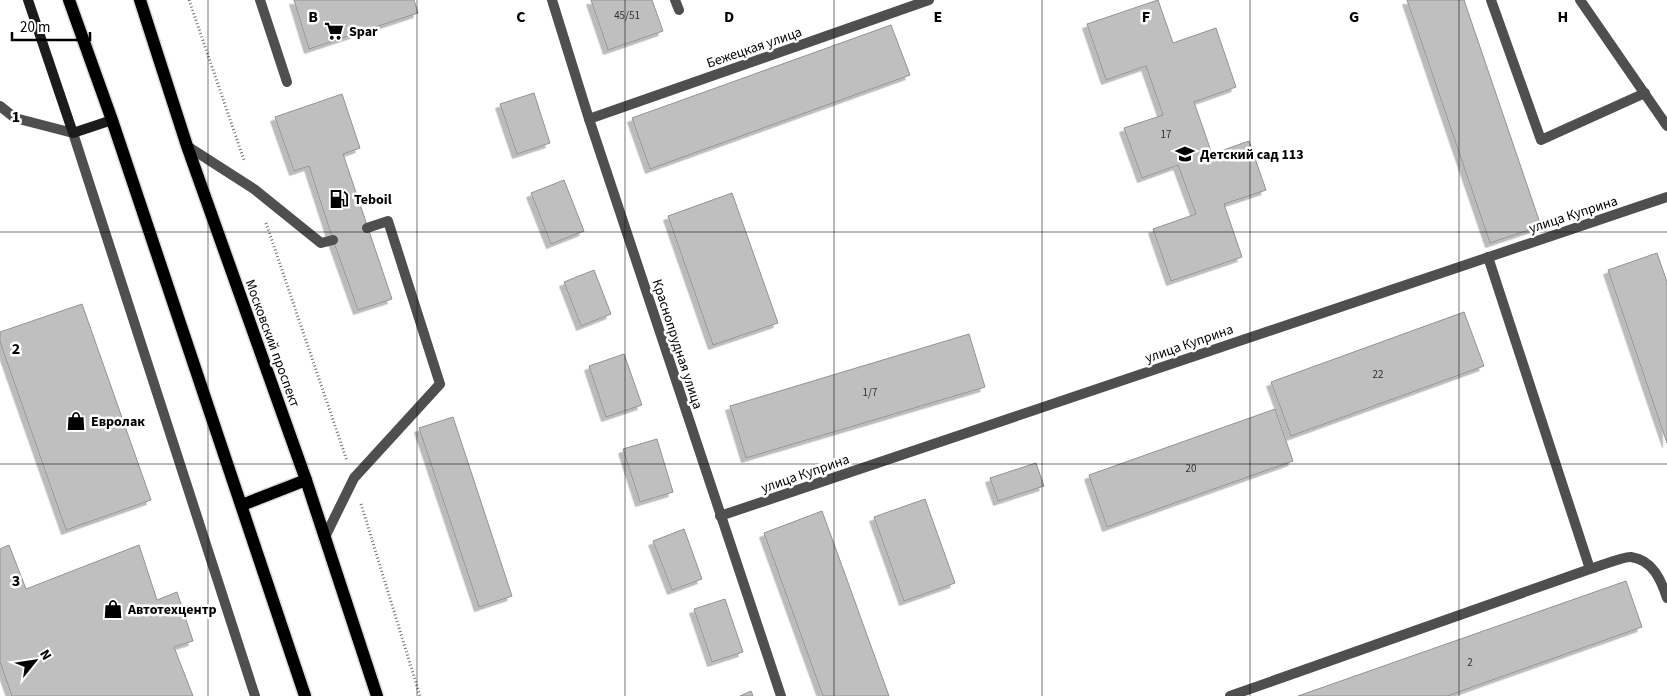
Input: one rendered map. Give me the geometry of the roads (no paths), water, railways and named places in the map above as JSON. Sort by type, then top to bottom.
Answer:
[{"type":"main road","points":[[69,0],[112,120],[305,696]]},
{"type":"main road","name":"Московский проспект","points":[[140,0],[187,146],[306,480],[377,696]]},
{"type":"main road","points":[[242,505],[306,480]]},
{"type":"street","points":[[28,0],[73,133],[255,696]]},
{"type":"street","points":[[260,0],[287,82]]},
{"type":"street","name":"Краснопрудная улица","points":[[552,0],[589,119],[781,696]]},
{"type":"street","name":"Бежецкая улица","points":[[589,119],[929,0]]},
{"type":"street","points":[[1491,0],[1540,140],[1645,93]]},
{"type":"street","points":[[1580,0],[1667,126]]},
{"type":"street","points":[[0,106],[15,118],[73,133],[112,120]]},
{"type":"street","points":[[187,146],[254,189],[321,243],[332,240]]},
{"type":"street","name":"улица Куприна","points":[[720,516],[1667,197]]},
{"type":"street","points":[[325,537],[354,478],[440,384],[388,221],[367,228]]},
{"type":"street","points":[[1488,257],[1590,569]]},
{"type":"street","points":[[1230,696],[1590,569],[1630,557],[1650,565],[1662,583],[1667,598]]},
{"type":"place","name":"Spar","points":[[334,31]]},
{"type":"place","name":"Детский сад 113","points":[[1185,154]]},
{"type":"place","name":"Teboil","points":[[339,199]]},
{"type":"place","name":"Евролак","points":[[76,421]]},
{"type":"place","name":"Автотехцентр","points":[[113,609]]}]
